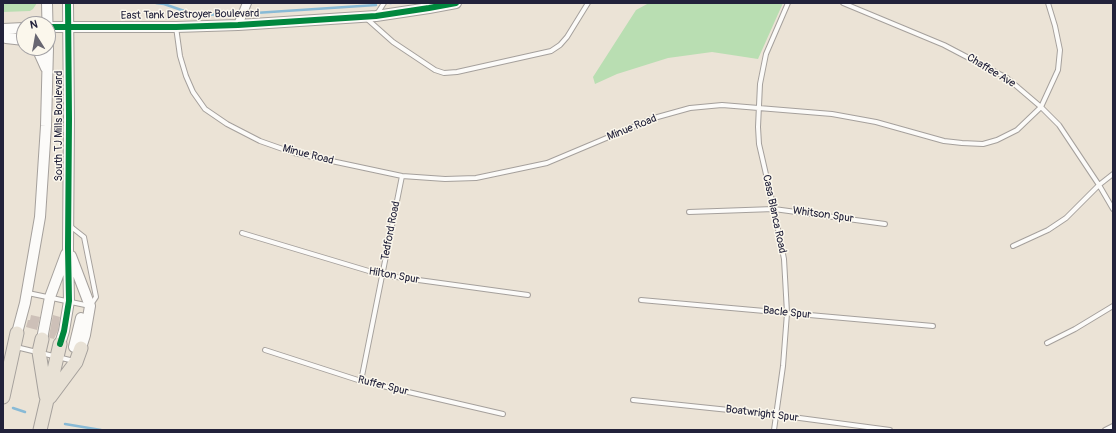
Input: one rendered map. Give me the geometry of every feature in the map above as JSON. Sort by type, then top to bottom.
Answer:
[{"type":"main road","name":"South TJ Mills Boulevard","points":[[3,397],[17,333]]},
{"type":"main road","points":[[40,430],[61,344]]},
{"type":"main road","points":[[47,402],[61,344]]},
{"type":"main road","points":[[47,402],[61,344]]},
{"type":"street","name":"South TJ Mills Boulevard","points":[[47,3],[48,16]]},
{"type":"street","name":"South TJ Mills Boulevard","points":[[68,3],[68,248],[70,301]]},
{"type":"street","points":[[238,25],[247,3]]},
{"type":"street","name":"East Tank Destroyer Boulevard","points":[[56,27],[176,27],[238,25],[376,16],[456,3]]},
{"type":"street","points":[[3,29],[16,28]]},
{"type":"street","points":[[3,35],[6,38],[16,39]]},
{"type":"street","points":[[41,56],[47,70]]},
{"type":"street","name":"South TJ Mills Boulevard","points":[[17,333],[40,217],[46,126],[48,56]]},
{"type":"street","points":[[61,344],[70,301],[68,248]]},
{"type":"street","points":[[61,344],[70,301],[68,248]]},
{"type":"street","points":[[61,344],[85,335],[70,301]]},
{"type":"lane","points":[[376,16],[384,3]]},
{"type":"lane","points":[[365,16],[393,42],[435,70],[444,73],[457,72],[544,54],[551,51],[560,45],[567,37],[588,3]]},
{"type":"lane","name":"Casa Blanca Road","points":[[774,430],[783,366],[787,313],[784,260],[759,144],[758,127],[760,84],[766,54],[788,3]]},
{"type":"lane","name":"Chaffee Ave","points":[[843,3],[944,45],[1007,78],[1041,107],[1066,135],[1113,209]]},
{"type":"lane","name":"Minue Road","points":[[176,27],[180,56],[193,92],[205,109],[227,124],[260,141],[294,154],[402,176],[445,179],[476,178],[547,163],[654,118],[690,108],[722,105],[832,114],[876,122],[944,140],[962,143],[983,144],[998,140],[1017,130],[1041,107],[1058,70],[1060,50],[1048,3]]},
{"type":"lane","points":[[1013,246],[1048,230],[1066,218],[1099,185],[1113,174]]},
{"type":"lane","name":"Tedford Road","points":[[361,381],[402,176]]},
{"type":"lane","name":"Whitson Spur","points":[[689,212],[774,208],[884,224]]},
{"type":"lane","points":[[26,292],[70,301],[96,297],[84,238],[68,224]]},
{"type":"lane","name":"Hilton Spur","points":[[242,233],[382,275],[528,295]]},
{"type":"lane","name":"Bacle Spur","points":[[641,300],[933,326]]},
{"type":"lane","points":[[1047,343],[1075,329],[1113,306]]},
{"type":"lane","points":[[14,346],[58,357]]},
{"type":"lane","name":"Ruffer Spur","points":[[265,350],[361,381],[503,414]]},
{"type":"lane","name":"Boatwright Spur","points":[[633,400],[776,415],[890,430]]},
{"type":"lane","points":[[1105,430],[1113,426]]},
{"type":"green space","points":[[3,3],[37,3],[30,11],[3,12]]},
{"type":"green space","points":[[649,3],[783,3],[758,59],[712,52],[668,58],[617,74],[595,84],[593,77],[636,10]]},
{"type":"building","points":[[31,315],[40,317],[37,330],[26,327]]},
{"type":"building","points":[[53,315],[60,317],[58,330],[54,339],[50,338],[49,336]]},
{"type":"waterway","points":[[156,3],[164,4],[196,15],[234,14]]},
{"type":"waterway","points":[[255,13],[376,5]]},
{"type":"waterway","points":[[13,408],[25,412]]},
{"type":"waterway","points":[[65,424],[101,430]]},
{"type":"cycle path","points":[[60,344],[64,331],[69,301],[68,3]]},
{"type":"cycle path","points":[[56,27],[176,27],[238,25],[376,16],[456,3]]}]
